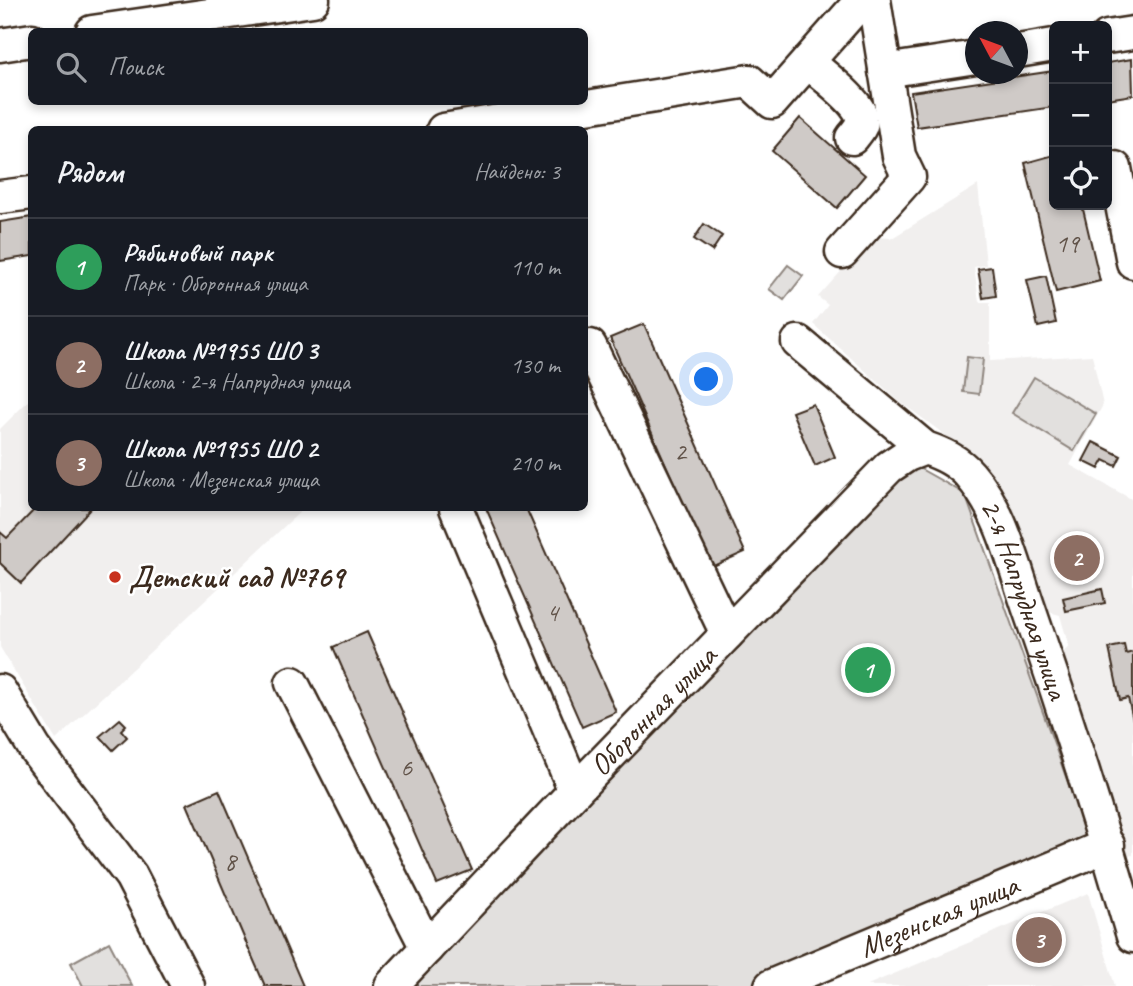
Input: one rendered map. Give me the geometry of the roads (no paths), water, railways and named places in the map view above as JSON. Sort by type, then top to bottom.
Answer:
[{"type":"street","points":[[115,28],[255,4],[313,0]]},
{"type":"street","points":[[468,126],[749,81],[772,102],[862,0]]},
{"type":"street","points":[[842,252],[909,177],[899,156],[874,0]]},
{"type":"street","points":[[1112,36],[1133,33]]},
{"type":"street","points":[[0,45],[28,41]]},
{"type":"street","points":[[1028,49],[1049,46]]},
{"type":"street","points":[[885,71],[965,59]]},
{"type":"street","points":[[808,62],[856,106],[862,117],[861,125],[852,138]]},
{"type":"street","points":[[1115,168],[1132,253]]},
{"type":"street","points":[[0,197],[28,193]]},
{"type":"street","name":"2-я Напрудная улица","points":[[798,342],[925,447],[950,457],[970,475],[986,498],[1000,525],[1108,845],[1133,933]]},
{"type":"street","points":[[590,346],[727,634]]},
{"type":"street","name":"Оборонная улица","points":[[391,986],[575,791],[889,467],[925,447]]},
{"type":"street","points":[[457,511],[575,791]]},
{"type":"street","points":[[292,683],[427,948]]},
{"type":"street","points":[[0,691],[34,749],[131,876],[188,986]]},
{"type":"street","name":"Мезенская улица","points":[[771,986],[1108,845]]},
{"type":"place","name":"Школа №1955 ШО 3","points":[[1077,558]]},
{"type":"place","name":"Детский сад №769","points":[[115,577]]},
{"type":"place","name":"Рябиновый парк","points":[[868,670]]},
{"type":"place","name":"Школа №1955 ШО 2","points":[[1039,940]]}]
